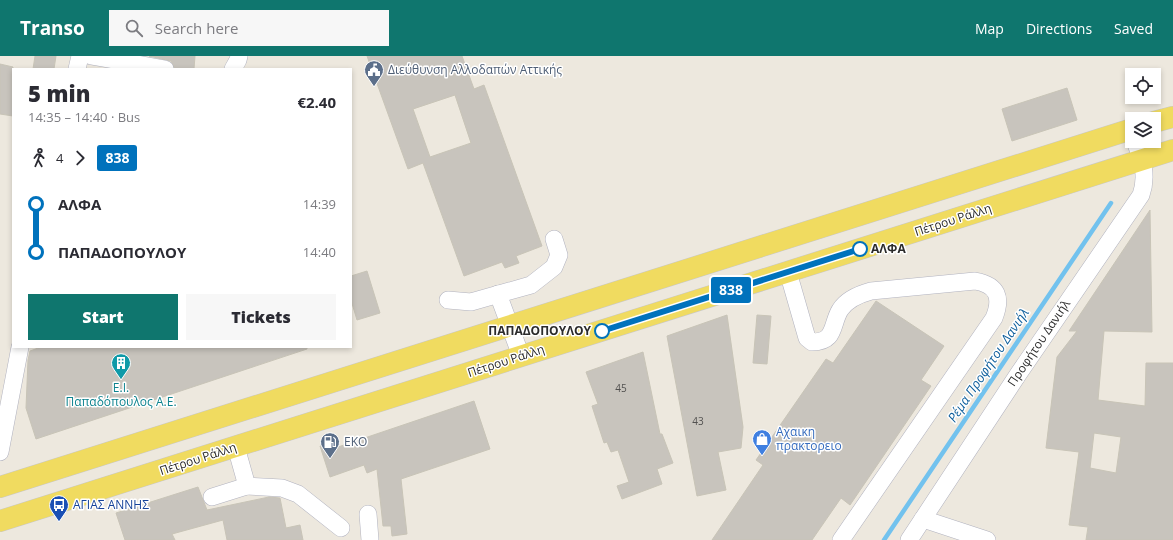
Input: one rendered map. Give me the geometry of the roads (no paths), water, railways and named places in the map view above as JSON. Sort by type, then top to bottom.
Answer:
[{"type":"main road","points":[[1161,120],[1173,117]]},
{"type":"main road","name":"Πέτρου Ράλλη","points":[[0,521],[788,272],[1125,142]]},
{"type":"main road","name":"Πέτρου Ράλλη","points":[[0,487],[510,326],[1125,142]]},
{"type":"main road","name":"Πέτρου Ράλλη","points":[[1161,147],[1173,150]]},
{"type":"street","points":[[77,68],[80,56]]},
{"type":"street","points":[[91,56],[159,68]]},
{"type":"street","points":[[234,68],[239,56]]},
{"type":"street","name":"Προφήτου Δανιήλ","points":[[909,540],[1015,379],[1141,195],[1145,185],[1145,175],[1137,148]]},
{"type":"street","points":[[448,300],[471,302],[531,285],[554,267],[559,255],[554,239]]},
{"type":"street","points":[[788,272],[807,338],[812,342],[825,340],[830,334],[840,310],[846,304],[863,293],[975,281],[991,286],[996,292],[998,299],[998,308],[994,318],[841,540]]},
{"type":"street","points":[[498,294],[521,356]]},
{"type":"street","points":[[0,452],[8,367],[19,348]]},
{"type":"street","points":[[236,447],[247,486]]},
{"type":"street","points":[[212,497],[247,486],[282,488],[298,494],[341,528]]},
{"type":"street","points":[[368,514],[370,540]]},
{"type":"street","points":[[923,519],[988,540]]},
{"type":"waterway","name":"Ρέμα Προφήτου Δανιήλ","points":[[884,540],[1111,203]]},
{"type":"place","name":"Διεύθυνση Αλλοδαπών Αττικής","points":[[374,87]]},
{"type":"place","name":"ΑΛΦΑ","points":[[860,249]]},
{"type":"place","name":"ΠΑΠΑΔΟΠΟΥΛΟΥ","points":[[602,331]]},
{"type":"place","name":"Ε.Ι. Παπαδόπουλος Α.Ε.","points":[[121,380]]},
{"type":"place","name":"Αχαικη πρακτορειο","points":[[762,456]]},
{"type":"place","name":"EKO","points":[[330,459]]},
{"type":"place","name":"ΑΓΙΑΣ ΑΝΝΗΣ","points":[[59,522]]}]
